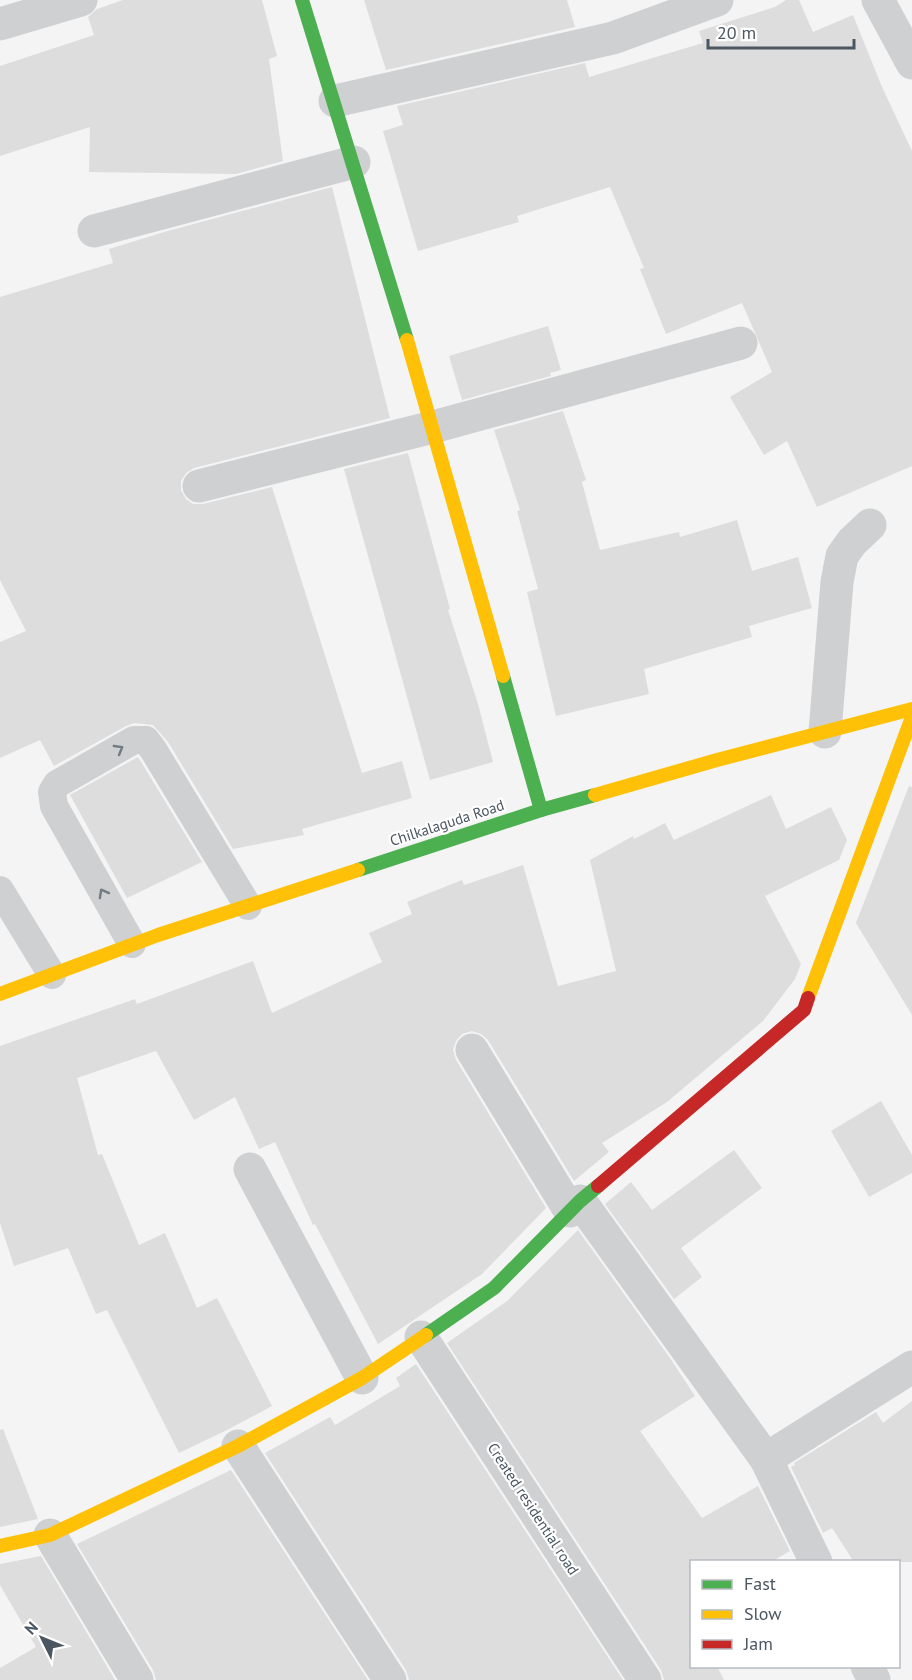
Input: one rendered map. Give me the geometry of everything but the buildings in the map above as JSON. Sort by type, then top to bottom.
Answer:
[{"type":"street","points":[[0,24],[81,0]]},
{"type":"street","points":[[302,0],[354,162],[433,428],[541,810]]},
{"type":"street","points":[[334,101],[613,38],[717,0]]},
{"type":"street","points":[[878,0],[912,63]]},
{"type":"street","points":[[94,231],[354,162]]},
{"type":"street","points":[[199,486],[433,428],[741,343]]},
{"type":"street","points":[[825,732],[837,582],[842,556],[852,542],[870,525]]},
{"type":"street","name":"Chilkalaguda Road","points":[[0,994],[132,944],[541,810],[717,760],[912,709]]},
{"type":"street","points":[[0,1546],[50,1535],[238,1446],[362,1378],[494,1288],[575,1206],[804,1010],[912,717]]},
{"type":"street","points":[[472,1050],[575,1206],[766,1459],[815,1560]]},
{"type":"street","points":[[250,1169],[362,1378]]},
{"type":"street","name":"Created residential road","points":[[422,1337],[645,1680]]},
{"type":"street","points":[[766,1459],[912,1367]]},
{"type":"street","points":[[238,1446],[390,1680]]},
{"type":"street","points":[[50,1535],[137,1680]]},
{"type":"lane","points":[[132,944],[54,806],[52,792],[57,784],[134,740],[146,740],[154,751],[248,906]]},
{"type":"lane","points":[[0,890],[52,975]]},
{"type":"traffic: fast","points":[[302,0],[407,340]]},
{"type":"traffic: fast","points":[[503,676],[541,810]]},
{"type":"traffic: fast","points":[[358,870],[541,810],[595,795]]},
{"type":"traffic: fast","points":[[426,1335],[494,1288],[580,1201],[598,1186]]},
{"type":"traffic: slow","points":[[407,340],[503,676]]},
{"type":"traffic: slow","points":[[595,795],[717,760],[912,709]]},
{"type":"traffic: slow","points":[[808,998],[912,717]]},
{"type":"traffic: slow","points":[[0,994],[158,935],[358,870]]},
{"type":"traffic: slow","points":[[0,1546],[50,1535],[238,1446],[362,1378],[426,1335]]},
{"type":"traffic: jam","points":[[598,1186],[804,1010],[808,998]]}]
